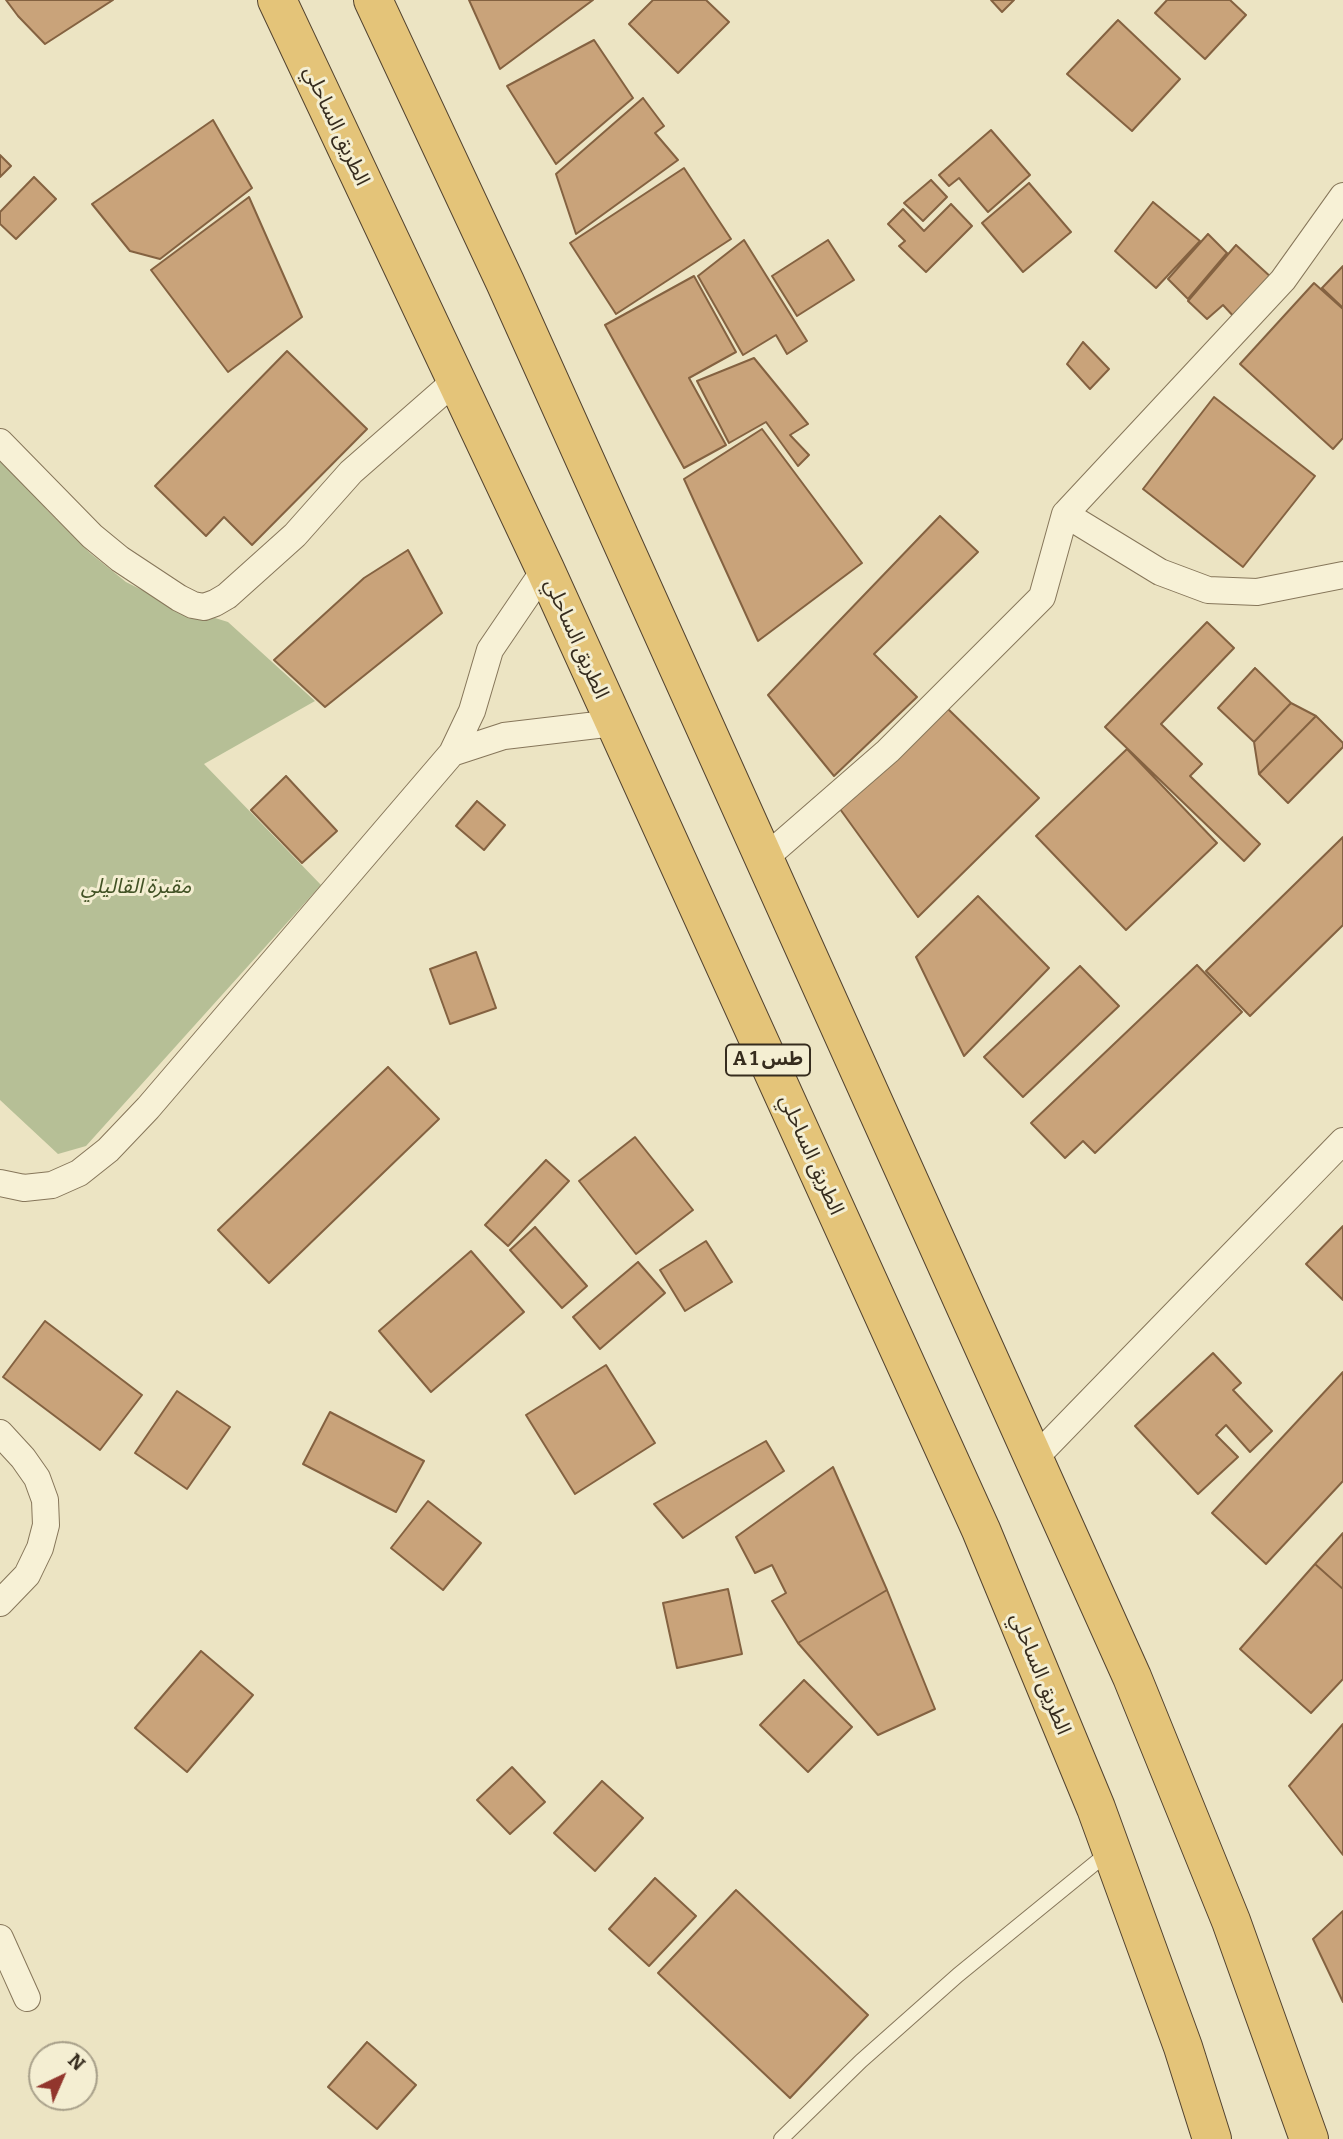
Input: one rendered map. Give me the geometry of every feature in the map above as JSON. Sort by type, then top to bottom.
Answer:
[{"type":"highway","name":"الطريق الساحلي","points":[[278,0],[545,569],[981,1530],[1096,1808],[1183,2048],[1212,2139]]},
{"type":"highway","points":[[373,0],[505,282],[1132,1677],[1231,1921],[1309,2139]]},
{"type":"street","points":[[765,858],[888,751],[1042,597],[1065,514],[1283,280],[1343,196]]},
{"type":"street","points":[[0,442],[92,536],[120,559],[179,598],[204,607],[227,596],[295,535],[351,472],[455,381]]},
{"type":"street","points":[[1065,514],[1160,572],[1208,590],[1257,592],[1343,575]]},
{"type":"street","points":[[0,1183],[24,1188],[52,1185],[79,1173],[108,1150],[148,1108],[453,754],[472,711],[490,650],[545,569]]},
{"type":"street","points":[[453,754],[504,736],[614,723]]},
{"type":"street","points":[[1034,1459],[1343,1141]]},
{"type":"street","points":[[0,1433],[37,1478],[45,1500],[46,1525],[40,1548],[27,1575],[0,1603]]},
{"type":"street","points":[[0,1938],[27,1998]]},
{"type":"lane","points":[[781,2139],[860,2061],[948,1983],[1111,1850]]},
{"type":"green space","name":"مقبرة القاليلي","points":[[0,451],[47,510],[90,553],[126,582],[170,604],[228,622],[315,701],[204,764],[321,885],[86,1146],[58,1154],[0,1100]]},
{"type":"building","points":[[6,0],[113,0],[45,44]]},
{"type":"building","points":[[469,0],[593,0],[500,69]]},
{"type":"building","points":[[653,0],[706,0],[729,22],[678,73],[629,24]]},
{"type":"building","points":[[991,0],[1014,0],[1002,12]]},
{"type":"building","points":[[1167,0],[1230,0],[1246,15],[1205,59],[1155,13]]},
{"type":"building","points":[[1118,20],[1180,79],[1132,131],[1067,74]]},
{"type":"building","points":[[594,40],[633,98],[556,164],[507,86]]},
{"type":"building","points":[[643,98],[664,126],[655,133],[678,160],[576,234],[556,174]]},
{"type":"building","points":[[213,120],[252,188],[160,259],[130,251],[92,204]]},
{"type":"building","points":[[991,130],[1030,175],[988,212],[959,178],[949,186],[939,175]]},
{"type":"building","points":[[0,155],[11,166],[0,177]]},
{"type":"building","points":[[684,168],[731,239],[616,314],[570,243]]},
{"type":"building","points":[[34,177],[56,199],[16,239],[0,224],[0,212]]},
{"type":"building","points":[[931,180],[947,197],[923,221],[904,203]]},
{"type":"building","points":[[1029,183],[1071,232],[1023,272],[982,223]]},
{"type":"building","points":[[249,197],[302,317],[228,372],[151,270]]},
{"type":"building","points":[[1153,202],[1200,241],[1156,288],[1115,251]]},
{"type":"building","points":[[951,204],[972,226],[926,272],[899,246],[905,241],[888,224],[903,209],[924,231]]},
{"type":"building","points":[[1208,234],[1227,253],[1188,299],[1168,279]]},
{"type":"building","points":[[744,240],[807,341],[787,354],[776,335],[743,355],[698,276]]},
{"type":"building","points":[[828,240],[854,280],[797,316],[772,276]]},
{"type":"building","points":[[1236,245],[1273,279],[1236,319],[1223,305],[1207,319],[1188,301]]},
{"type":"building","points":[[1343,266],[1343,308],[1322,288]]},
{"type":"building","points":[[694,276],[736,352],[689,378],[726,445],[684,468],[605,325]]},
{"type":"building","points":[[1314,283],[1343,309],[1343,438],[1333,449],[1240,364]]},
{"type":"building","points":[[1083,342],[1109,369],[1090,389],[1067,364]]},
{"type":"building","points":[[287,351],[367,429],[252,545],[224,517],[206,536],[155,486]]},
{"type":"building","points":[[754,358],[808,424],[790,435],[809,455],[798,466],[766,422],[729,443],[697,381]]},
{"type":"building","points":[[1214,397],[1315,476],[1243,567],[1143,489]]},
{"type":"building","points":[[762,429],[862,563],[758,641],[684,479]]},
{"type":"building","points":[[940,516],[978,552],[874,654],[917,697],[834,776],[768,695]]},
{"type":"building","points":[[408,550],[442,613],[325,707],[274,660],[364,578]]},
{"type":"building","points":[[1207,622],[1234,648],[1161,724],[1202,764],[1190,776],[1260,844],[1244,861],[1105,727]]},
{"type":"building","points":[[1255,668],[1291,703],[1254,742],[1218,708]]},
{"type":"building","points":[[1291,703],[1316,716],[1259,774],[1254,742]]},
{"type":"building","points":[[946,707],[1039,798],[918,917],[840,809]]},
{"type":"building","points":[[1316,716],[1343,743],[1343,747],[1288,803],[1259,774]]},
{"type":"building","points":[[1127,749],[1217,843],[1126,930],[1036,836]]},
{"type":"building","points":[[286,776],[337,831],[302,863],[251,810]]},
{"type":"building","points":[[477,801],[505,825],[484,850],[456,826]]},
{"type":"building","points":[[1343,837],[1343,925],[1250,1016],[1206,971]]},
{"type":"building","points":[[978,896],[1049,968],[964,1056],[916,957]]},
{"type":"building","points":[[476,952],[496,1008],[450,1024],[430,969]]},
{"type":"building","points":[[1197,965],[1242,1012],[1095,1153],[1083,1141],[1065,1158],[1031,1123]]},
{"type":"building","points":[[1080,966],[1119,1006],[1023,1097],[984,1057]]},
{"type":"building","points":[[388,1067],[439,1119],[269,1283],[218,1230]]},
{"type":"building","points":[[635,1137],[693,1210],[636,1254],[579,1181]]},
{"type":"building","points":[[546,1160],[569,1181],[508,1246],[485,1225]]},
{"type":"building","points":[[1343,1226],[1343,1300],[1306,1264]]},
{"type":"building","points":[[535,1227],[587,1286],[562,1308],[510,1250]]},
{"type":"building","points":[[706,1241],[732,1282],[685,1311],[660,1270]]},
{"type":"building","points":[[471,1251],[524,1312],[431,1392],[379,1331]]},
{"type":"building","points":[[638,1262],[665,1293],[600,1349],[573,1317]]},
{"type":"building","points":[[45,1321],[142,1395],[100,1450],[3,1377]]},
{"type":"building","points":[[1213,1353],[1241,1383],[1233,1390],[1272,1431],[1250,1452],[1226,1425],[1216,1435],[1238,1457],[1198,1494],[1135,1426]]},
{"type":"building","points":[[606,1365],[655,1443],[575,1494],[526,1415]]},
{"type":"building","points":[[1343,1372],[1343,1481],[1266,1564],[1212,1513]]},
{"type":"building","points":[[177,1391],[230,1427],[187,1489],[135,1453]]},
{"type":"building","points":[[330,1412],[424,1461],[396,1512],[303,1464]]},
{"type":"building","points":[[766,1441],[784,1471],[683,1538],[654,1504]]},
{"type":"building","points":[[833,1467],[887,1590],[798,1643],[772,1601],[786,1593],[772,1565],[755,1573],[736,1537]]},
{"type":"building","points":[[428,1501],[481,1543],[443,1590],[391,1548]]},
{"type":"building","points":[[1343,1533],[1343,1589],[1315,1564]]},
{"type":"building","points":[[1315,1564],[1343,1589],[1343,1679],[1311,1713],[1240,1649]]},
{"type":"building","points":[[728,1589],[742,1654],[677,1668],[663,1603]]},
{"type":"building","points":[[887,1590],[935,1709],[878,1735],[798,1643]]},
{"type":"building","points":[[201,1651],[253,1695],[187,1772],[135,1728]]},
{"type":"building","points":[[804,1680],[852,1727],[808,1772],[760,1725]]},
{"type":"building","points":[[1343,1724],[1343,1855],[1289,1786]]},
{"type":"building","points":[[512,1767],[545,1802],[510,1834],[477,1800]]},
{"type":"building","points":[[602,1781],[643,1818],[595,1871],[554,1833]]},
{"type":"building","points":[[655,1878],[696,1916],[649,1966],[609,1929]]},
{"type":"building","points":[[736,1890],[868,2015],[790,2098],[658,1973]]},
{"type":"building","points":[[1343,1911],[1343,2002],[1313,1939]]},
{"type":"building","points":[[367,2042],[416,2085],[377,2129],[328,2087]]}]
